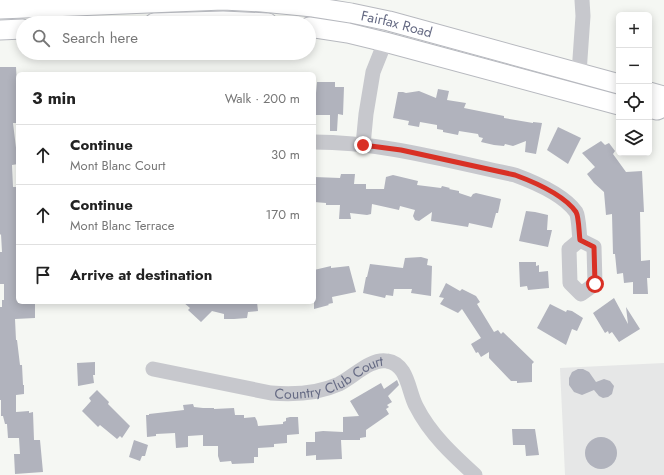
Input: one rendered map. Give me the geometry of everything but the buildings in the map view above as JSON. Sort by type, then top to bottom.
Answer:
[{"type":"main road","name":"Fairfax Road","points":[[0,9],[223,0],[313,7],[389,21],[616,83]]},
{"type":"main road","name":"Fairfax Road","points":[[316,28],[348,33],[385,42],[616,103]]},
{"type":"main road","points":[[0,30],[16,29]]},
{"type":"main road","points":[[385,42],[387,38],[390,37],[445,51],[470,52],[496,50]]},
{"type":"main road","points":[[476,66],[494,66],[551,80],[569,78],[576,76],[579,73]]},
{"type":"main road","points":[[652,93],[664,96]]},
{"type":"main road","points":[[652,109],[657,110],[664,107]]},
{"type":"main road","points":[[652,114],[664,118]]},
{"type":"street","points":[[579,73],[582,0]]},
{"type":"street","points":[[363,145],[366,114],[373,72],[385,42]]},
{"type":"street","points":[[316,142],[363,145],[401,150],[507,174],[533,182],[550,191],[577,213],[580,240]]},
{"type":"street","name":"Country Club Court","points":[[153,369],[270,393],[287,395],[305,394],[338,385],[354,376],[373,362],[380,360],[395,363],[405,374],[415,405],[425,422],[454,456],[475,475]]},
{"type":"shaded area","points":[[571,81],[616,93],[616,99],[562,82]]},
{"type":"shaded area","points":[[664,363],[664,475],[565,475],[560,368]]},
{"type":"route","points":[[363,145],[401,150],[515,175],[550,191],[577,213],[580,240],[594,247],[595,284]]}]
